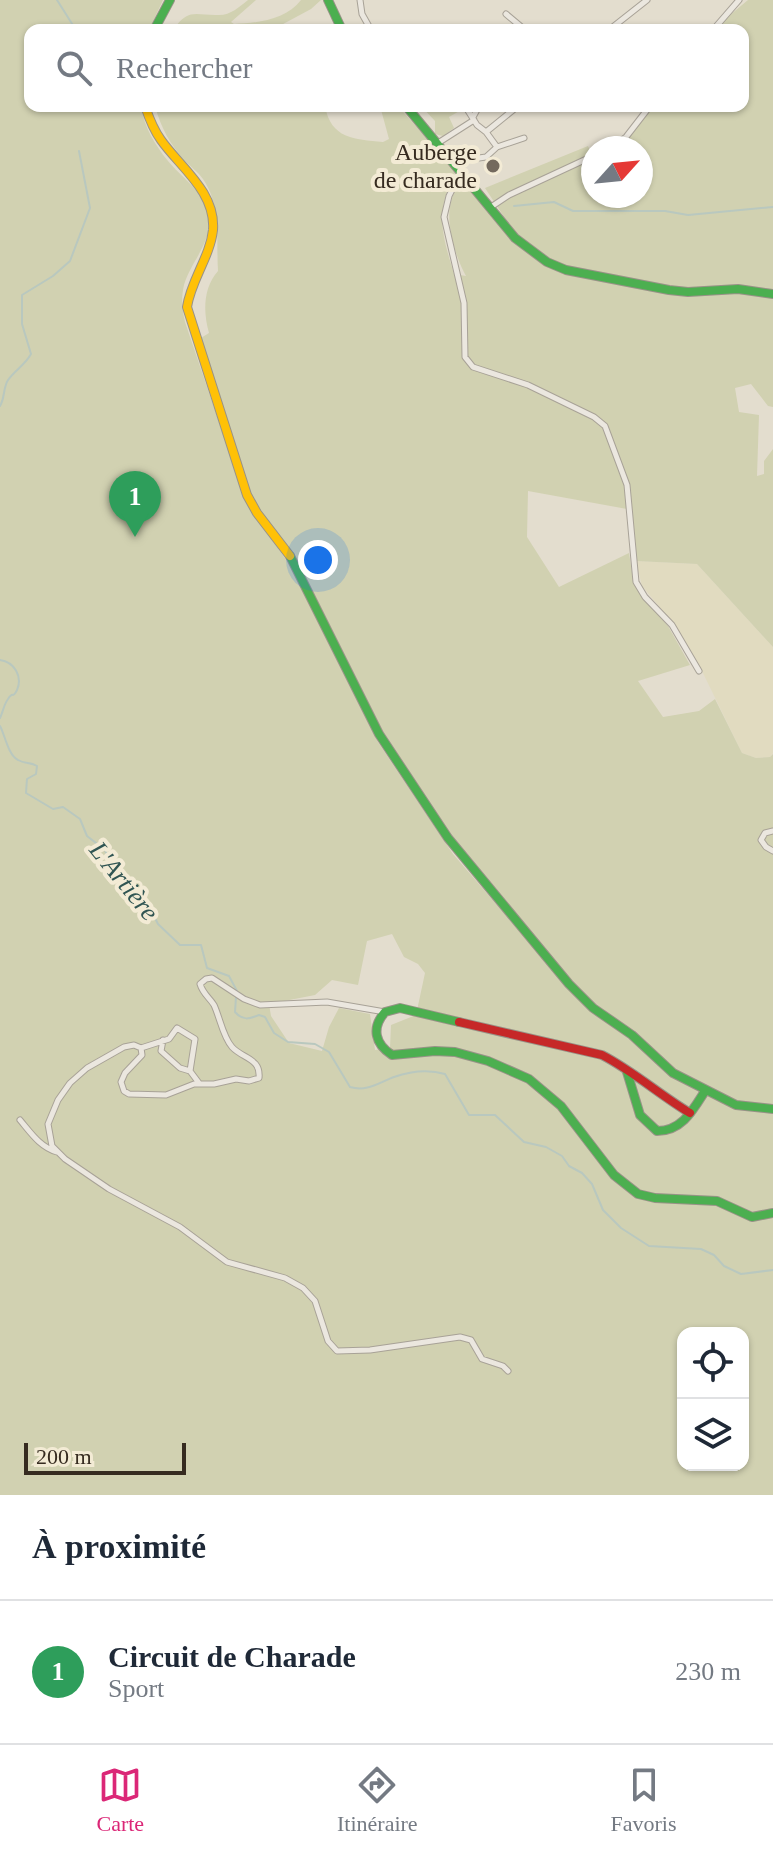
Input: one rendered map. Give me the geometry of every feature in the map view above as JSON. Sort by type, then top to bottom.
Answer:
[{"type":"street","points":[[157,24],[170,0]]},
{"type":"street","points":[[328,0],[339,24]]},
{"type":"street","points":[[360,0],[368,24]]},
{"type":"street","points":[[617,24],[647,0]]},
{"type":"street","points":[[718,24],[739,0]]},
{"type":"street","points":[[506,14],[518,24]]},
{"type":"street","points":[[147,112],[157,137],[198,185],[211,209],[213,228],[210,245],[191,282],[187,307],[243,485],[257,513],[293,561],[379,734],[459,852],[582,998],[632,1035],[673,1073],[736,1105],[773,1109]]},
{"type":"street","points":[[411,112],[515,238],[547,262],[566,270],[669,290],[738,289],[773,294]]},
{"type":"street","points":[[469,112],[497,147]]},
{"type":"street","points":[[438,143],[473,119],[476,112]]},
{"type":"street","points":[[486,132],[511,112]]},
{"type":"street","points":[[627,136],[645,112]]},
{"type":"street","points":[[479,158],[486,157],[497,147],[524,138]]},
{"type":"street","points":[[491,207],[509,195],[581,162]]},
{"type":"street","points":[[462,171],[449,196],[444,217],[464,303],[465,357],[473,367],[528,385],[594,417],[605,426],[629,494],[629,529],[636,582],[645,597],[672,625],[699,671]]},
{"type":"street","points":[[773,831],[765,833],[761,840],[773,851]]},
{"type":"street","points":[[141,1048],[142,1055],[121,1082],[124,1091],[129,1094],[166,1095],[194,1084],[255,1080],[260,1073],[256,1062],[230,1045],[214,1006],[200,984],[212,978],[244,999],[260,1005],[327,1002],[385,1012],[400,1008],[611,1058],[658,1094],[690,1113]]},
{"type":"street","points":[[385,1012],[379,1018],[375,1031],[383,1050],[397,1056],[450,1051],[519,1074],[542,1087],[560,1104],[605,1166],[639,1195],[717,1201],[752,1218],[773,1213]]},
{"type":"street","points":[[190,1071],[195,1039],[177,1028],[169,1039],[141,1048],[134,1045],[124,1047],[87,1068],[70,1083],[58,1100],[48,1124],[52,1146],[109,1189],[180,1227],[227,1262],[285,1278],[303,1288],[315,1301],[328,1341],[337,1351],[370,1350],[460,1337],[471,1340],[482,1359],[503,1366],[508,1371]]},
{"type":"street","points":[[163,1040],[161,1051],[168,1060],[190,1071],[200,1084]]},
{"type":"street","points":[[624,1067],[640,1115],[652,1128],[669,1132],[690,1113],[705,1091]]},
{"type":"street","points":[[20,1120],[35,1140],[48,1150],[58,1152]]},
{"type":"shaded area","points":[[636,561],[697,564],[773,647],[773,753],[770,757],[756,758],[742,753],[677,628],[642,586]]},
{"type":"green space","points":[[0,0],[163,0],[152,24],[24,24],[24,112],[142,112],[159,149],[200,195],[207,210],[208,231],[184,285],[183,313],[246,502],[293,570],[378,742],[453,854],[548,964],[585,1001],[470,867],[379,734],[293,561],[254,508],[196,341],[209,333],[206,300],[209,285],[218,271],[216,212],[203,179],[170,142],[157,112],[327,112],[333,125],[345,135],[383,142],[389,139],[382,112],[403,112],[456,171],[445,198],[443,233],[454,274],[466,276],[455,250],[449,220],[452,199],[462,178],[503,228],[508,223],[485,188],[581,149],[581,208],[653,208],[653,136],[626,136],[645,112],[749,112],[749,24],[719,24],[748,0],[773,0],[773,407],[768,406],[751,384],[735,388],[739,412],[759,415],[757,476],[764,474],[764,461],[773,449],[773,647],[697,564],[636,561],[627,509],[528,491],[527,537],[559,587],[629,553],[634,585],[668,626],[690,665],[638,681],[663,717],[699,711],[715,699],[742,753],[756,758],[773,754],[773,1495],[0,1495]],"holes":[[[392,934],[404,957],[418,964],[425,973],[416,1015],[391,1025],[390,1048],[375,1050],[370,1014],[339,1008],[322,1051],[289,1043],[271,1016],[269,1004],[315,995],[332,980],[358,985],[367,941]]]},
{"type":"green space","points":[[248,0],[256,0],[231,22],[234,24],[178,24],[189,15],[227,14]]},
{"type":"green space","points":[[301,0],[321,0],[283,24],[243,24],[279,16]]},
{"type":"green space","points":[[427,112],[458,112],[449,117],[454,128],[443,136],[435,134],[435,121]]},
{"type":"waterway","name":"L'Artière","points":[[57,0],[72,24]]},
{"type":"waterway","name":"L'Artière","points":[[0,406],[8,380],[31,354],[22,324],[22,295],[53,276],[70,261],[90,208],[79,151]]},
{"type":"waterway","points":[[514,206],[554,202],[573,211],[665,211],[688,215],[773,207]]},
{"type":"waterway","name":"L'Artière","points":[[0,660],[13,667],[19,680],[17,690],[7,701],[0,718]]},
{"type":"waterway","name":"L'Artière","points":[[0,726],[15,757],[37,766],[36,774],[27,779],[26,793],[53,809],[63,807],[80,819],[87,836],[105,850],[116,875],[128,881],[158,924],[180,945],[201,945],[207,968],[229,976],[237,991]]},
{"type":"waterway","name":"L'Artière","points":[[236,997],[235,1012],[241,1017],[265,1017],[274,1033],[288,1042],[315,1044],[329,1052],[350,1087],[367,1088],[413,1072],[445,1074],[469,1115],[495,1115],[524,1142],[546,1147],[562,1156],[569,1166],[582,1173],[592,1184],[603,1210],[621,1228],[649,1246],[701,1249],[741,1274],[773,1270]]},
{"type":"traffic: fast","points":[[157,24],[170,0]]},
{"type":"traffic: fast","points":[[328,0],[339,24]]},
{"type":"traffic: fast","points":[[411,112],[515,238],[547,262],[566,270],[669,290],[738,289],[773,294]]},
{"type":"traffic: fast","points":[[290,556],[379,734],[448,838],[569,984],[593,1008],[632,1035],[673,1073],[736,1105],[773,1109]]},
{"type":"traffic: fast","points":[[459,1022],[400,1008],[385,1012],[378,1024],[377,1035],[382,1046],[392,1055],[455,1052],[488,1061],[529,1079],[561,1106],[614,1175],[638,1194],[655,1198],[717,1201],[752,1217],[773,1213]]},
{"type":"traffic: fast","points":[[627,1072],[640,1115],[657,1131],[680,1123],[705,1091]]},
{"type":"traffic: slow","points":[[147,112],[158,136],[195,181],[209,204],[213,230],[211,240],[187,307],[247,495],[290,556]]},
{"type":"traffic: jam","points":[[459,1022],[602,1055],[690,1113]]},
{"type":"place","name":"Auberge de charade","points":[[493,166]]},
{"type":"place","name":"Circuit de Charade","points":[[135,537]]}]
